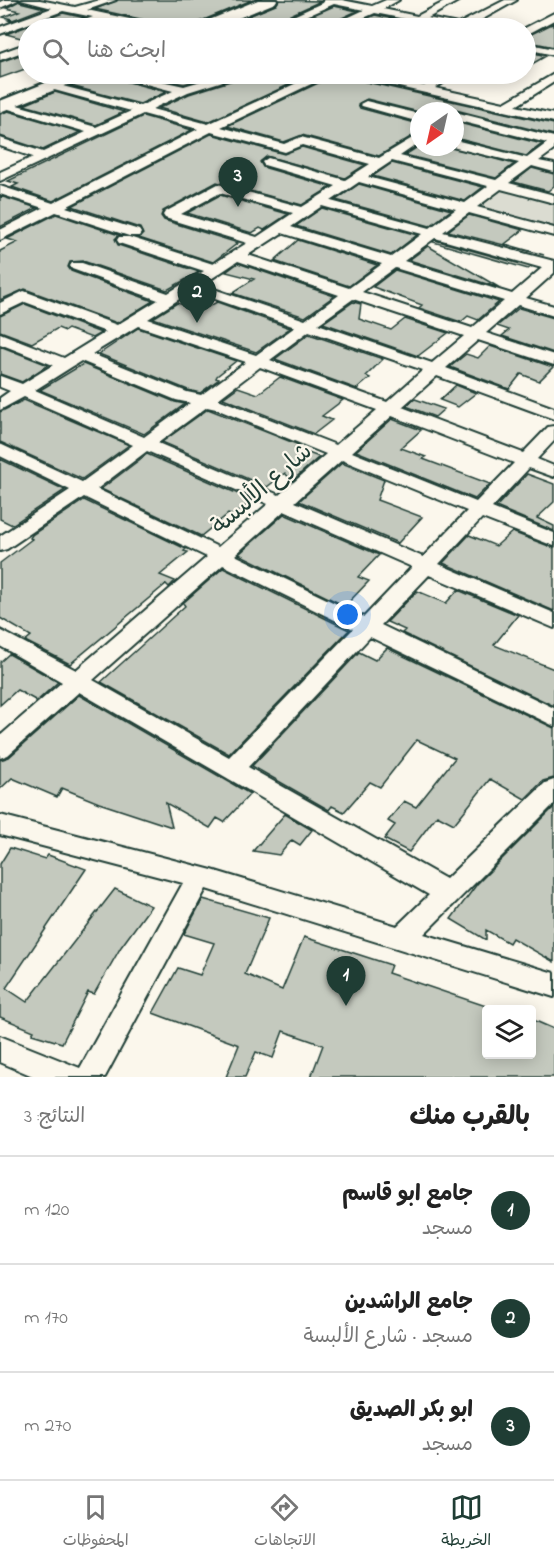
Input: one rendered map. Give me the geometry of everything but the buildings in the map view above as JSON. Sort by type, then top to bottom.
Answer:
[{"type":"main road","points":[[226,18],[270,0]]},
{"type":"main road","points":[[3,106],[56,84]]},
{"type":"street","points":[[0,4],[13,0]]},
{"type":"street","points":[[31,0],[108,18]]},
{"type":"street","points":[[39,18],[66,9],[111,0]]},
{"type":"street","points":[[294,18],[333,0],[413,18]]},
{"type":"street","points":[[356,18],[394,0]]},
{"type":"street","points":[[420,18],[455,0]]},
{"type":"street","points":[[479,18],[512,0]]},
{"type":"street","points":[[536,26],[554,16]]},
{"type":"street","points":[[0,31],[18,25]]},
{"type":"street","points":[[536,48],[554,52]]},
{"type":"street","points":[[0,57],[18,50]]},
{"type":"street","points":[[506,107],[554,77]]},
{"type":"street","points":[[159,84],[184,90]]},
{"type":"street","points":[[0,177],[201,84]]},
{"type":"street","points":[[0,236],[180,142],[212,129],[304,84]]},
{"type":"street","points":[[409,84],[554,118]]},
{"type":"street","points":[[426,89],[435,84]]},
{"type":"street","points":[[51,86],[285,148],[301,141],[554,199]]},
{"type":"street","points":[[464,109],[477,100]]},
{"type":"street","points":[[366,105],[410,116]]},
{"type":"street","points":[[3,106],[96,131]]},
{"type":"street","points":[[464,118],[554,143]]},
{"type":"street","points":[[0,142],[44,156]]},
{"type":"street","points":[[0,545],[83,490],[554,143]]},
{"type":"street","points":[[0,405],[216,270],[410,144]]},
{"type":"street","points":[[464,146],[554,168]]},
{"type":"street","points":[[268,162],[467,207],[554,231]]},
{"type":"street","points":[[259,242],[170,214],[219,188],[304,212]]},
{"type":"street","points":[[0,190],[55,208],[216,270]]},
{"type":"street","points":[[321,202],[553,266]]},
{"type":"street","points":[[280,228],[394,260],[554,311]]},
{"type":"street","points":[[237,256],[554,360]]},
{"type":"street","points":[[77,266],[170,299]]},
{"type":"street","name":"شارع الألبسة","points":[[0,749],[553,266]]},
{"type":"street","points":[[190,286],[435,369],[554,414]]},
{"type":"street","points":[[0,309],[24,296],[118,331]]},
{"type":"street","points":[[136,320],[258,361],[554,472]]},
{"type":"street","points":[[0,338],[72,359],[182,396],[221,405],[554,540]]},
{"type":"street","points":[[0,381],[282,504],[427,564],[554,621]]},
{"type":"street","points":[[232,769],[554,431]]},
{"type":"street","points":[[0,449],[554,718]]},
{"type":"street","points":[[0,637],[448,893]]},
{"type":"street","points":[[402,938],[554,789]]},
{"type":"street","points":[[0,825],[199,877],[554,986]]},
{"type":"street","points":[[90,1077],[199,877]]},
{"type":"street","points":[[0,1049],[69,1077]]},
{"type":"shaded area","points":[[503,189],[554,202],[554,227],[479,207]]},
{"type":"place","name":"ابو بكر الصديق","points":[[238,207]]},
{"type":"place","name":"جامع الراشدين","points":[[197,323]]},
{"type":"place","name":"جامع ابو قاسم","points":[[346,1006]]}]
